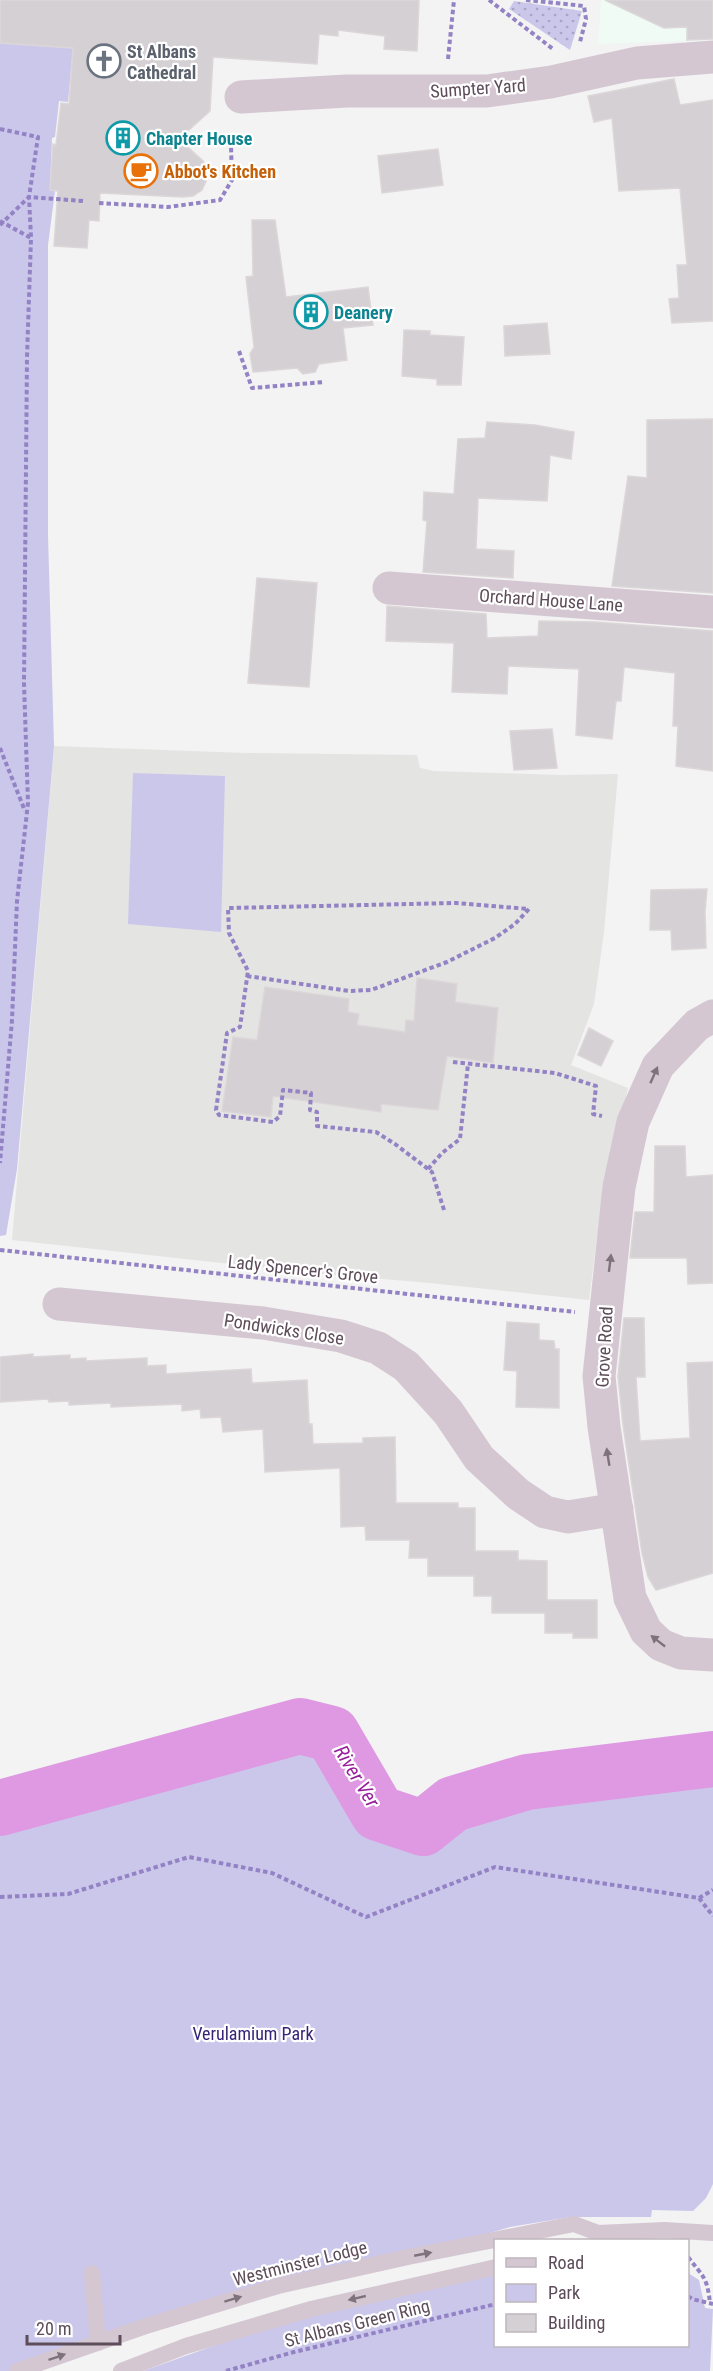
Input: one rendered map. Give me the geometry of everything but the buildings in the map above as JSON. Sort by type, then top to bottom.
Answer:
[{"type":"street","name":"Sumpter Yard","points":[[241,97],[347,91],[445,92],[519,87],[578,63],[637,63],[713,57]]},
{"type":"street","name":"Orchard House Lane","points":[[389,588],[713,612]]},
{"type":"street","name":"Grove Road","points":[[713,1016],[697,1025],[658,1066],[633,1122],[619,1187],[599,1376],[604,1427],[630,1598],[646,1631],[661,1646],[681,1653],[713,1654]]},
{"type":"street","name":"Pondwicks Close","points":[[59,1304],[263,1323],[341,1336],[378,1348],[406,1366],[447,1412],[479,1458],[518,1494],[545,1512],[568,1517],[616,1509]]},
{"type":"lane","name":"Westminster Lodge","points":[[496,2239],[574,2224],[592,2237],[665,2230],[713,2233]]},
{"type":"lane","name":"Westminster Lodge","points":[[17,2371],[149,2325],[278,2286],[408,2256],[494,2239]]},
{"type":"lane","points":[[122,2371],[186,2346],[248,2326],[311,2309],[494,2267]]},
{"type":"lane","points":[[92,2272],[98,2343]]},
{"type":"path","points":[[445,92],[454,0]]},
{"type":"path","points":[[491,0],[561,55],[578,63],[586,19],[581,0]]},
{"type":"path","points":[[526,0],[584,6]]},
{"type":"path","points":[[0,129],[38,137],[29,197],[31,238],[27,357],[24,683],[27,814],[17,901],[12,1020],[0,1162]]},
{"type":"path","points":[[99,203],[168,207],[220,200],[232,180],[231,146]]},
{"type":"path","points":[[31,238],[1,223],[29,197],[83,201]]},
{"type":"path","points":[[239,351],[252,388],[325,382]]},
{"type":"path","points":[[0,748],[27,814]]},
{"type":"path","points":[[247,975],[350,991],[371,990],[447,962],[495,938],[515,924],[529,909],[456,903],[228,908],[229,933],[248,971],[247,975],[240,1027],[227,1033],[224,1045],[216,1110],[219,1115],[273,1122],[280,1116],[283,1090],[311,1093],[310,1110],[317,1112],[317,1126],[376,1132],[432,1172],[444,1210]]},
{"type":"path","points":[[453,1062],[555,1073],[596,1086],[593,1114],[633,1122]]},
{"type":"path","points":[[428,1169],[442,1153],[460,1139],[468,1064]]},
{"type":"path","name":"Lady Spencer's Grove","points":[[0,1250],[604,1315]]},
{"type":"path","points":[[0,1897],[68,1894],[189,1857],[272,1873],[366,1917],[495,1867],[699,1898],[713,1890]]},
{"type":"path","points":[[699,1898],[713,1916]]},
{"type":"path","points":[[689,2259],[702,2272],[708,2286],[711,2303],[689,2297]]},
{"type":"path","name":"St Albans Green Ring","points":[[226,2371],[294,2352],[494,2304]]},
{"type":"shaded area","points":[[601,0],[713,0],[713,40],[598,44]]},
{"type":"shaded area","points":[[54,746],[246,753],[417,755],[420,768],[434,771],[562,775],[618,774],[604,932],[594,1004],[571,1065],[628,1088],[600,1214],[589,1300],[12,1240]]},
{"type":"green space","points":[[514,1],[582,11],[570,50],[509,9]]},
{"type":"green space","points":[[0,43],[73,48],[68,102],[59,101],[55,137],[52,138],[50,190],[55,191],[48,245],[48,535],[54,746],[17,1169],[6,1235],[0,1236]]},
{"type":"green space","points":[[133,773],[225,776],[221,932],[128,924]]},
{"type":"green space","name":"Verulamium Park","points":[[300,1726],[332,1734],[378,1813],[423,1828],[453,1804],[527,1782],[713,1759],[713,2184],[706,2198],[693,2211],[652,2210],[651,2217],[570,2217],[510,2227],[408,2257],[276,2286],[17,2371],[0,2371],[0,1808]]},
{"type":"green space","points":[[494,2274],[494,2347],[689,2347],[689,2274],[699,2280],[705,2308],[713,2309],[710,2371],[143,2371],[275,2324]]},
{"type":"waterway","name":"River Ver","points":[[0,1808],[300,1726],[332,1734],[378,1813],[423,1828],[453,1804],[527,1782],[713,1759]]},
{"type":"place","name":"St Albans Cathedral","points":[[104,61]]},
{"type":"place","name":"Chapter House","points":[[123,138]]},
{"type":"place","name":"Abbot's Kitchen","points":[[141,171]]},
{"type":"place","name":"Deanery","points":[[311,312]]}]
